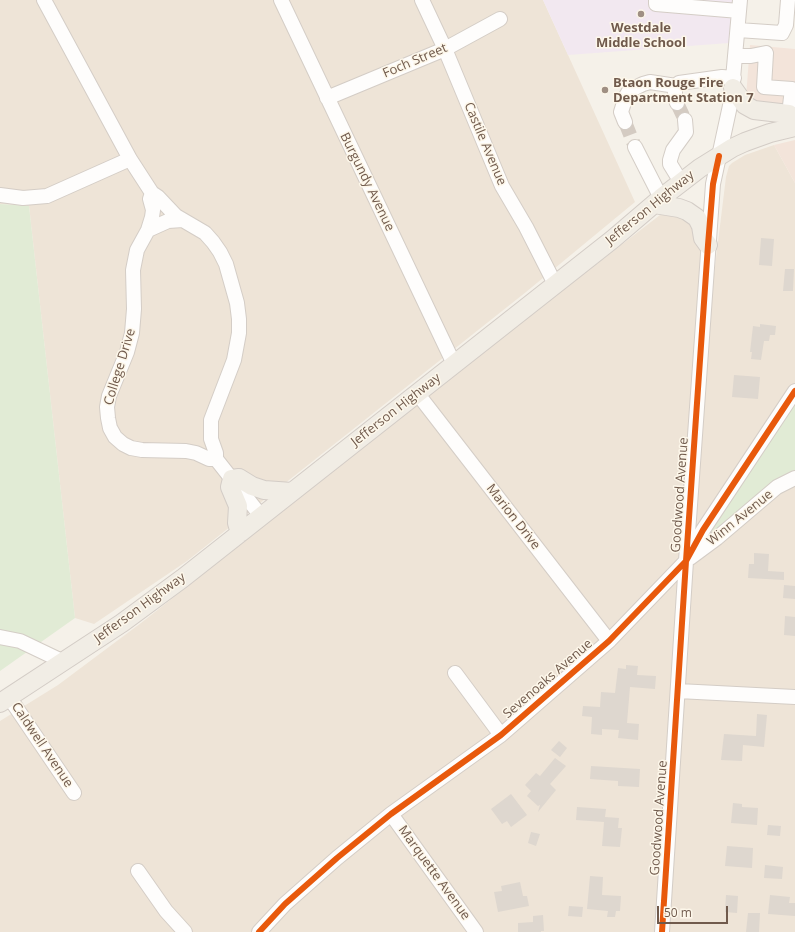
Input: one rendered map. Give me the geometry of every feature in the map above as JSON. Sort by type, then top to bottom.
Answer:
[{"type":"main road","points":[[733,83],[745,105],[754,110],[793,121]]},
{"type":"main road","name":"Jefferson Highway","points":[[5,700],[122,623],[240,533],[613,239],[681,182],[732,148],[793,121]]},
{"type":"main road","points":[[658,201],[687,211],[697,218],[701,226],[703,238],[708,244]]},
{"type":"main road","points":[[240,533],[237,523],[238,506],[230,487],[232,480],[239,478],[252,486],[264,490],[292,492]]},
{"type":"street","points":[[44,0],[130,159],[152,193],[158,197],[170,211],[205,233],[220,252],[226,264],[233,287],[239,319],[234,360],[211,420],[211,438],[216,453],[216,458],[261,516]]},
{"type":"street","name":"Burgundy Avenue","points":[[281,0],[454,364]]},
{"type":"street","name":"Castile Avenue","points":[[422,0],[445,49],[502,186],[526,227],[555,284]]},
{"type":"street","points":[[656,0],[656,4],[740,6]]},
{"type":"street","points":[[738,30],[782,33],[786,25],[788,0]]},
{"type":"street","name":"Goodwood Avenue","points":[[662,932],[686,561],[713,184],[729,115],[740,6]]},
{"type":"street","name":"Foch Street","points":[[327,98],[445,49],[500,19]]},
{"type":"street","points":[[735,56],[750,56],[766,53],[764,87],[792,89],[793,121]]},
{"type":"street","points":[[625,122],[621,112],[626,96],[629,91],[643,84],[650,82],[676,86],[685,81],[722,77],[733,83]]},
{"type":"street","points":[[676,86],[675,97],[677,103]]},
{"type":"street","points":[[681,182],[670,164],[670,160],[673,150],[686,132],[685,120]]},
{"type":"street","points":[[635,148],[658,201]]},
{"type":"street","points":[[0,195],[23,198],[47,196],[130,159]]},
{"type":"street","name":"College Drive","points":[[152,193],[150,199],[153,210],[152,217],[148,230],[134,258],[134,322],[130,342],[109,396],[107,407],[110,428],[115,437],[123,444],[131,448],[196,453],[209,459],[216,458]]},
{"type":"street","points":[[148,230],[168,221],[183,220]]},
{"type":"street","name":"Sevenoaks Avenue","points":[[259,932],[291,899],[337,858],[391,814],[501,735],[609,641],[686,561],[703,530],[795,391]]},
{"type":"street","name":"Marion Drive","points":[[417,393],[609,641]]},
{"type":"street","name":"Winn Avenue","points":[[686,561],[717,538],[777,487],[795,478]]},
{"type":"street","points":[[0,637],[20,641],[64,662]]},
{"type":"street","points":[[455,673],[501,735]]},
{"type":"street","points":[[678,691],[795,697]]},
{"type":"street","name":"Caldwell Avenue","points":[[5,700],[74,793]]},
{"type":"street","name":"Marquette Avenue","points":[[391,814],[476,932]]},
{"type":"street","points":[[138,870],[166,911],[185,932]]},
{"type":"shaded area","points":[[0,0],[543,0],[635,202],[526,292],[187,561],[94,624],[75,618],[29,206],[0,204]]},
{"type":"shaded area","name":"Westdale Middle School","points":[[543,0],[735,0],[729,43],[568,55]]},
{"type":"shaded area","points":[[750,45],[795,49],[795,109],[772,107],[746,97]]},
{"type":"shaded area","points":[[795,140],[795,183],[774,145]]},
{"type":"shaded area","points":[[774,145],[795,183],[795,385],[698,526],[695,524],[709,315],[726,177],[729,166],[732,163],[745,155]]},
{"type":"shaded area","points":[[668,212],[687,215],[702,253],[657,932],[0,932],[0,721],[58,685],[141,623],[568,286],[660,215]]},
{"type":"shaded area","points":[[795,481],[795,932],[666,932],[689,575],[694,563]]},
{"type":"green space","points":[[0,204],[29,206],[75,618],[0,671]]},
{"type":"green space","points":[[795,397],[795,475],[702,540]]},
{"type":"building","points":[[761,238],[774,239],[772,266],[759,265]]},
{"type":"building","points":[[785,269],[794,269],[793,291],[783,291]]},
{"type":"building","points":[[760,324],[776,326],[775,335],[770,335],[769,341],[764,341],[761,360],[751,359],[752,352],[750,352],[753,326],[760,327]]},
{"type":"building","points":[[734,375],[760,377],[758,399],[732,397]]},
{"type":"building","points":[[754,553],[769,554],[768,571],[784,572],[784,580],[748,578],[749,564],[754,564]]},
{"type":"building","points":[[784,585],[795,586],[795,599],[783,598]]},
{"type":"building","points":[[785,616],[795,617],[795,636],[784,635]]},
{"type":"building","points":[[626,665],[638,666],[637,675],[656,676],[655,689],[630,687],[627,723],[639,724],[638,740],[618,738],[619,730],[602,729],[602,735],[591,734],[592,717],[582,716],[583,706],[600,707],[601,692],[615,693],[618,668],[626,669]]},
{"type":"building","points":[[757,714],[767,715],[764,747],[743,745],[742,761],[721,760],[724,734],[756,736]]},
{"type":"building","points":[[559,741],[567,748],[560,757],[551,750]]},
{"type":"building","points":[[555,758],[566,766],[550,784],[556,790],[538,812],[540,805],[538,806],[527,796],[531,791],[525,785],[536,773],[540,776]]},
{"type":"building","points":[[591,766],[640,769],[639,787],[618,786],[618,781],[590,779]]},
{"type":"building","points":[[511,794],[527,815],[511,827],[507,821],[502,824],[491,809]]},
{"type":"building","points":[[733,803],[742,804],[742,807],[758,808],[757,825],[731,823]]},
{"type":"building","points":[[577,807],[606,809],[605,817],[619,818],[618,828],[622,828],[620,847],[602,846],[604,822],[576,820]]},
{"type":"building","points":[[768,825],[781,826],[780,836],[767,835]]},
{"type":"building","points":[[531,832],[540,834],[536,846],[528,843]]},
{"type":"building","points":[[727,846],[753,848],[752,868],[725,866]]},
{"type":"building","points":[[765,865],[783,867],[782,879],[764,878]]},
{"type":"building","points":[[590,876],[603,877],[602,895],[621,896],[620,911],[616,911],[615,917],[607,917],[608,911],[587,909]]},
{"type":"building","points":[[520,882],[523,896],[527,896],[529,906],[498,912],[494,892],[502,891],[501,886]]},
{"type":"building","points":[[726,895],[738,896],[737,913],[725,912]]},
{"type":"building","points":[[770,895],[790,897],[789,903],[795,903],[795,916],[768,914]]},
{"type":"building","points":[[569,906],[583,907],[582,917],[568,916]]},
{"type":"building","points":[[748,913],[760,913],[759,932],[746,932]]},
{"type":"building","points":[[543,915],[544,931],[518,932],[518,923],[533,922],[533,916]]},
{"type":"tunnel","points":[[677,103],[685,120]]},
{"type":"tunnel","points":[[625,122],[635,147]]},
{"type":"cycle path","points":[[662,932],[708,245],[713,184],[719,156]]},
{"type":"cycle path","points":[[259,932],[285,904],[337,858],[391,814],[501,735],[609,641],[686,561],[703,530],[795,391]]},
{"type":"place","name":"Westdale Middle School","points":[[641,14]]},
{"type":"place","name":"Btaon Rouge Fire Department Station 7","points":[[605,90]]}]
